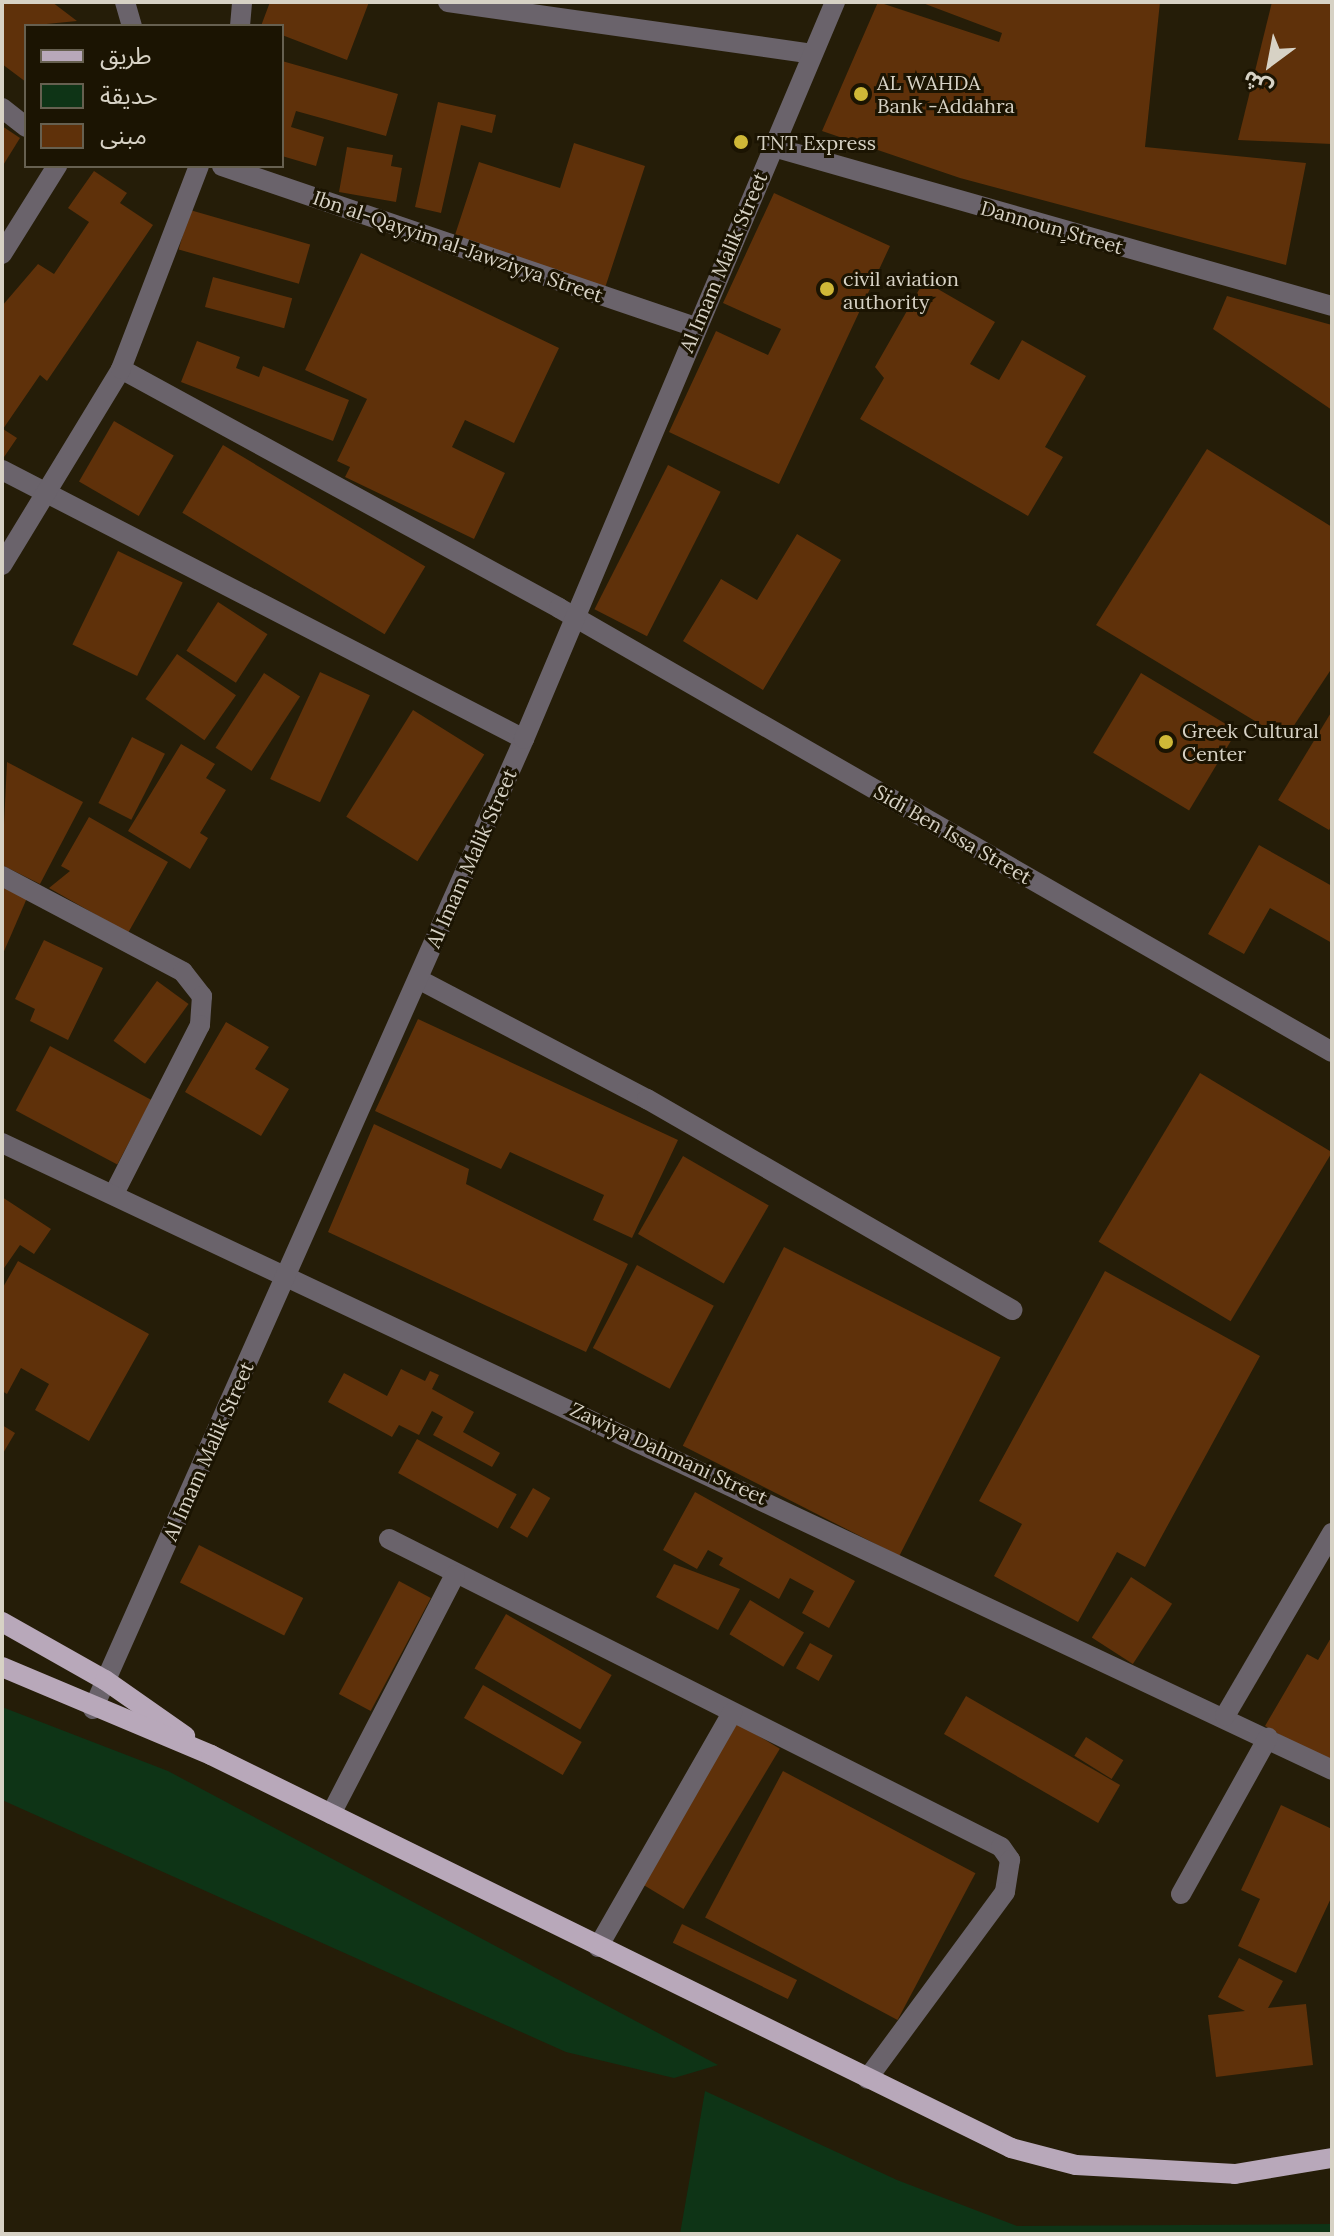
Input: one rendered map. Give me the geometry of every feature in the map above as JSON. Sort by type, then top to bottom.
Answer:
[{"type":"main road","points":[[2,1622],[105,1680],[211,1755]]},
{"type":"main road","points":[[2,1667],[93,1709],[211,1755],[1011,2148],[1076,2165],[1235,2174],[1332,2158]]},
{"type":"street","points":[[125,2],[131,24]]},
{"type":"street","points":[[240,24],[242,2]]},
{"type":"street","points":[[448,2],[812,54]]},
{"type":"street","name":"Al Imam Malik Street","points":[[93,1709],[524,739],[694,327],[835,2]]},
{"type":"street","points":[[2,108],[24,125]]},
{"type":"street","name":"Dannoun ٍStreet","points":[[773,147],[1332,306]]},
{"type":"street","points":[[2,254],[56,168]]},
{"type":"street","points":[[2,565],[121,369],[198,168]]},
{"type":"street","name":"Ibn al-Qayyim al-Jawziyya Street","points":[[228,168],[694,327]]},
{"type":"street","name":"Sidi Ben Issa Street","points":[[121,369],[575,617],[1332,1052]]},
{"type":"street","points":[[2,470],[44,495],[524,739]]},
{"type":"street","points":[[2,876],[183,972],[202,996],[200,1025],[114,1194]]},
{"type":"street","points":[[418,979],[647,1099],[1012,1310]]},
{"type":"street","name":"Zawiya Dahmani Street","points":[[2,1143],[288,1273],[1225,1716],[1332,1770]]},
{"type":"street","points":[[1225,1716],[1332,1533]]},
{"type":"street","points":[[389,1539],[455,1575],[1001,1847],[1010,1860],[1005,1892],[867,2079]]},
{"type":"street","points":[[331,1814],[455,1575]]},
{"type":"street","points":[[598,1947],[732,1713]]},
{"type":"street","points":[[1181,1894],[1268,1738]]},
{"type":"green space","points":[[2,1707],[168,1771],[718,2065],[674,2078],[566,2052],[2,1800]]},
{"type":"green space","points":[[705,2091],[897,2180],[1017,2226],[1332,2224],[1332,2234],[680,2234]]},
{"type":"building","points":[[2,2],[52,2],[77,21],[24,24],[24,80],[2,64]]},
{"type":"building","points":[[270,2],[369,2],[347,60],[284,36],[284,24],[262,24]]},
{"type":"building","points":[[878,2],[999,42],[1002,33],[920,2],[1160,2],[1145,147],[1306,163],[1286,265],[960,178],[822,131]]},
{"type":"building","points":[[1272,2],[1332,2],[1332,144],[1238,140]]},
{"type":"building","points":[[284,62],[398,94],[386,136],[296,111],[291,127],[324,137],[316,166],[284,157]]},
{"type":"building","points":[[438,102],[496,115],[492,133],[461,125],[441,213],[415,207]]},
{"type":"building","points":[[2,126],[20,138],[2,167]]},
{"type":"building","points":[[574,143],[645,166],[604,291],[453,241],[479,162],[560,188]]},
{"type":"building","points":[[347,147],[393,155],[391,166],[402,168],[396,202],[339,192]]},
{"type":"building","points":[[94,171],[127,193],[120,203],[153,225],[47,381],[40,375],[3,429],[17,438],[2,460],[2,306],[38,264],[54,274],[89,222],[68,208]]},
{"type":"building","points":[[774,193],[890,246],[779,484],[669,432],[716,331],[768,355],[781,329],[723,303]]},
{"type":"building","points":[[190,210],[310,244],[299,284],[179,249]]},
{"type":"building","points":[[361,253],[559,348],[514,443],[465,420],[452,447],[505,473],[474,539],[345,477],[350,467],[337,461],[367,399],[305,370]]},
{"type":"building","points":[[213,277],[292,298],[284,328],[205,307]]},
{"type":"building","points":[[924,281],[995,322],[970,364],[999,380],[1022,340],[1086,376],[1045,447],[1063,457],[1028,516],[860,419],[884,378],[875,367]]},
{"type":"building","points":[[1227,296],[1332,325],[1332,410],[1213,329]]},
{"type":"building","points":[[197,341],[240,357],[236,368],[259,377],[263,366],[349,400],[333,441],[181,382]]},
{"type":"building","points":[[114,421],[174,456],[139,516],[79,482]]},
{"type":"building","points":[[223,445],[425,567],[385,634],[182,513]]},
{"type":"building","points":[[1207,449],[1332,527],[1332,668],[1285,739],[1096,625]]},
{"type":"building","points":[[668,465],[721,492],[647,636],[594,609]]},
{"type":"building","points":[[797,534],[841,560],[763,690],[683,641],[721,579],[757,600]]},
{"type":"building","points":[[118,551],[183,583],[137,676],[72,644]]},
{"type":"building","points":[[218,602],[267,634],[236,683],[186,651]]},
{"type":"building","points":[[177,654],[236,695],[204,740],[145,699]]},
{"type":"building","points":[[320,672],[370,695],[320,802],[270,779]]},
{"type":"building","points":[[264,673],[300,696],[252,771],[216,748]]},
{"type":"building","name":"Greek Cultural Center","points":[[1141,673],[1237,731],[1189,810],[1093,753]]},
{"type":"building","points":[[413,710],[484,755],[417,861],[346,817]]},
{"type":"building","points":[[1332,711],[1332,825],[1329,830],[1278,800]]},
{"type":"building","points":[[132,737],[165,754],[131,820],[98,803]]},
{"type":"building","points":[[181,744],[215,764],[206,778],[226,790],[200,833],[208,838],[190,869],[128,831]]},
{"type":"building","points":[[7,762],[83,802],[40,884],[2,865]]},
{"type":"building","points":[[89,817],[168,862],[128,933],[49,888],[70,871],[61,866]]},
{"type":"building","points":[[1259,845],[1332,886],[1332,943],[1270,908],[1244,954],[1208,934]]},
{"type":"building","points":[[2,884],[27,898],[2,956]]},
{"type":"building","points":[[44,940],[103,968],[68,1040],[30,1021],[35,1009],[15,999]]},
{"type":"building","points":[[157,981],[189,1004],[145,1064],[114,1041]]},
{"type":"building","points":[[418,1019],[678,1140],[632,1238],[593,1220],[604,1195],[510,1152],[501,1169],[375,1111]]},
{"type":"building","points":[[226,1022],[269,1047],[255,1069],[289,1089],[261,1136],[185,1092]]},
{"type":"building","points":[[50,1046],[152,1100],[117,1164],[16,1110]]},
{"type":"building","points":[[1200,1073],[1332,1152],[1231,1321],[1099,1242]]},
{"type":"building","points":[[374,1124],[469,1169],[466,1184],[628,1264],[586,1352],[328,1232]]},
{"type":"building","points":[[683,1156],[769,1206],[724,1283],[638,1234]]},
{"type":"building","points":[[2,1197],[51,1229],[34,1254],[20,1245],[2,1271]]},
{"type":"building","points":[[784,1247],[1001,1357],[899,1556],[683,1446]]},
{"type":"building","points":[[18,1261],[149,1334],[89,1441],[35,1410],[49,1384],[21,1368],[7,1394],[2,1391],[2,1289]]},
{"type":"building","points":[[637,1265],[714,1306],[670,1389],[593,1348]]},
{"type":"building","points":[[1105,1271],[1260,1356],[1145,1567],[1117,1552],[1078,1622],[994,1576],[1022,1524],[979,1501]]},
{"type":"building","points":[[401,1369],[425,1381],[430,1371],[439,1375],[432,1389],[474,1412],[463,1432],[500,1453],[492,1467],[433,1435],[443,1417],[432,1411],[419,1435],[399,1425],[392,1437],[328,1402],[344,1373],[387,1396]]},
{"type":"building","points":[[2,1425],[15,1433],[2,1455]]},
{"type":"building","points":[[417,1439],[517,1494],[498,1528],[398,1473]]},
{"type":"building","points":[[533,1488],[550,1498],[527,1538],[510,1528]]},
{"type":"building","points":[[695,1492],[855,1581],[829,1628],[802,1613],[814,1591],[790,1578],[779,1599],[719,1565],[723,1558],[708,1550],[697,1569],[663,1550]]},
{"type":"building","points":[[199,1545],[303,1598],[284,1636],[180,1582]]},
{"type":"building","points":[[674,1564],[740,1589],[718,1630],[656,1597]]},
{"type":"building","points":[[1131,1577],[1172,1604],[1133,1664],[1092,1637]]},
{"type":"building","points":[[399,1581],[431,1598],[371,1711],[339,1694]]},
{"type":"building","points":[[750,1600],[804,1632],[783,1667],[729,1634]]},
{"type":"building","points":[[506,1614],[612,1675],[580,1730],[474,1669]]},
{"type":"building","points":[[1332,1636],[1332,1765],[1265,1726],[1307,1654],[1318,1660]]},
{"type":"building","points":[[810,1643],[833,1656],[819,1681],[796,1668]]},
{"type":"building","points":[[483,1685],[582,1742],[563,1775],[464,1718]]},
{"type":"building","points":[[966,1696],[1120,1785],[1098,1823],[944,1734]]},
{"type":"building","points":[[737,1723],[780,1749],[684,1909],[641,1883]]},
{"type":"building","points":[[1086,1737],[1123,1760],[1112,1779],[1074,1756]]},
{"type":"building","points":[[783,1771],[975,1873],[898,2020],[705,1918]]},
{"type":"building","points":[[1281,1805],[1332,1829],[1332,1896],[1296,1973],[1238,1946],[1260,1899],[1241,1890]]},
{"type":"building","points":[[682,1924],[797,1980],[788,1999],[673,1943]]},
{"type":"building","points":[[1239,1958],[1283,1981],[1268,2008],[1306,2004],[1313,2065],[1216,2077],[1208,2015],[1245,2011],[1218,1997]]},
{"type":"place","name":"AL WAHDA Bank -Addahra","points":[[861,94]]},
{"type":"place","name":"TNT Express","points":[[741,142]]},
{"type":"place","name":"civil aviation authority","points":[[827,289]]},
{"type":"place","name":"Greek Cultural Center","points":[[1166,742]]}]
